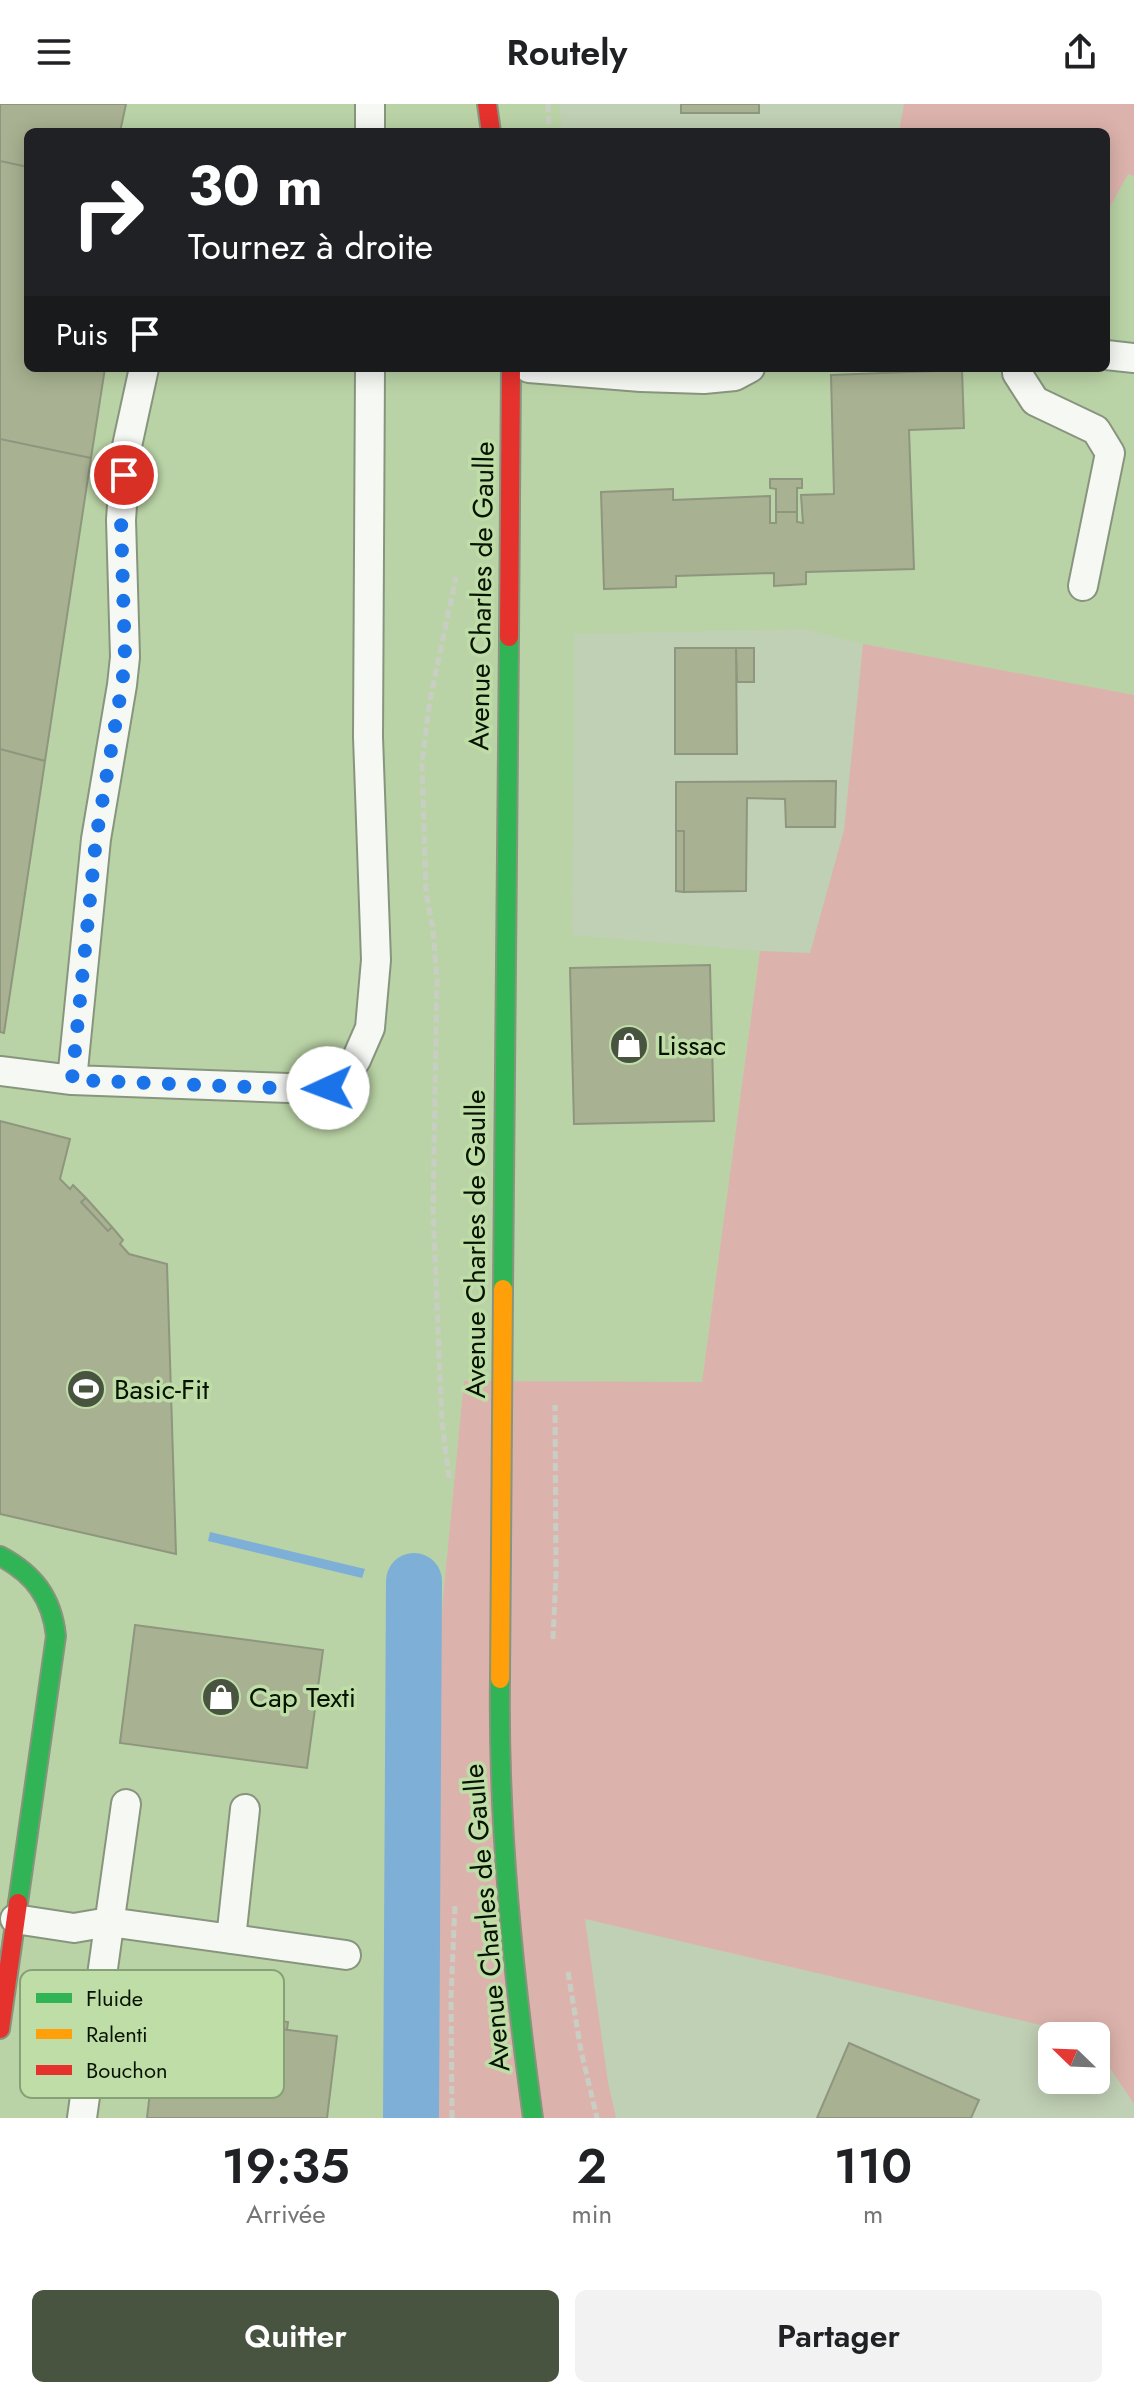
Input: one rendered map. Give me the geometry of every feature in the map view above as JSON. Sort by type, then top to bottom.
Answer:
[{"type":"main road","points":[[487,104],[490,128]]},
{"type":"main road","name":"Avenue Charles de Gaulle","points":[[511,372],[499,1743],[508,1921],[533,2118]]},
{"type":"main road","points":[[0,1556],[39,1585],[55,1615],[56,1636],[0,2029]]},
{"type":"lane","points":[[370,104],[370,128]]},
{"type":"lane","points":[[1110,355],[1134,358]]},
{"type":"lane","points":[[72,1080],[96,839],[122,685],[125,643],[121,520],[124,475],[143,372]]},
{"type":"lane","points":[[0,1071],[72,1080],[303,1089],[328,1088],[337,1084],[356,1060],[370,1028],[376,960],[368,722],[370,372]]},
{"type":"lane","points":[[579,372],[704,379],[735,376],[742,372]]},
{"type":"lane","points":[[1016,372],[1035,401],[1096,430],[1110,453],[1083,586]]},
{"type":"lane","points":[[102,1970],[126,1804]]},
{"type":"lane","points":[[231,1939],[245,1809]]},
{"type":"lane","points":[[15,1919],[74,1928],[109,1922],[346,1955]]},
{"type":"lane","points":[[82,2118],[85,2098]]},
{"type":"path","points":[[548,104],[549,128]]},
{"type":"path","points":[[449,1482],[442,1422],[433,1211],[437,979],[426,892],[422,763],[430,700],[458,568]]},
{"type":"path","points":[[553,1647],[555,1401]]},
{"type":"path","points":[[452,2118],[451,1997],[455,1893]]},
{"type":"path","points":[[566,1962],[581,2051],[597,2118]]},
{"type":"shaded area","points":[[0,104],[560,104],[561,128],[24,128],[24,372],[1110,372],[1110,207],[1128,174],[1134,176],[1134,695],[863,644],[805,629],[574,634],[572,935],[760,951],[702,1383],[464,1381],[433,1702],[433,2118],[0,2118]]},
{"type":"shaded area","points":[[904,104],[1134,104],[1134,176],[1128,174],[1110,207],[1110,128],[900,128]]},
{"type":"shaded area","points":[[863,644],[1134,695],[1134,2104],[1110,2068],[1110,2022],[1038,2024],[585,1919],[616,2118],[433,2118],[433,1702],[464,1381],[702,1382],[760,951],[810,953],[844,830]]},
{"type":"water","points":[[210,1532],[365,1569],[362,1578],[208,1541]]},
{"type":"building","points":[[0,104],[126,104],[121,128],[24,128],[24,166],[0,161]]},
{"type":"building","points":[[681,104],[759,104],[759,113],[681,113]]},
{"type":"building","points":[[0,161],[24,166],[24,372],[104,372],[91,458],[0,439]]},
{"type":"building","points":[[962,372],[964,428],[909,430],[914,569],[806,572],[806,584],[774,586],[774,573],[676,576],[676,587],[604,589],[601,492],[673,489],[673,500],[770,496],[770,523],[776,523],[776,512],[797,512],[797,522],[803,523],[801,495],[834,494],[831,375]]},
{"type":"building","points":[[0,439],[91,458],[45,761],[0,749]]},
{"type":"building","points":[[770,479],[802,479],[802,488],[797,488],[797,512],[776,512],[776,489],[770,488]]},
{"type":"building","points":[[675,648],[736,648],[737,754],[675,754]]},
{"type":"building","points":[[736,648],[754,648],[754,682],[737,682]]},
{"type":"building","points":[[0,749],[45,761],[4,1033],[0,1032]]},
{"type":"building","points":[[836,781],[835,827],[786,827],[785,799],[747,798],[746,891],[684,892],[684,831],[676,831],[676,782]]},
{"type":"building","points":[[676,831],[684,831],[684,892],[676,891]]},
{"type":"building","points":[[710,965],[714,1121],[574,1124],[570,968]]},
{"type":"building","name":"Basic-Fit","points":[[0,1121],[70,1139],[60,1179],[70,1189],[73,1185],[86,1198],[81,1202],[108,1231],[112,1227],[129,1254],[167,1264],[176,1554],[0,1514]]},
{"type":"building","points":[[86,1198],[112,1227],[108,1231],[81,1202]]},
{"type":"building","name":"Cap Texti","points":[[135,1625],[323,1650],[307,1768],[120,1743]]},
{"type":"building","points":[[284,2029],[337,2036],[327,2118],[147,2118],[149,2098],[284,2098]]},
{"type":"building","points":[[849,2043],[979,2100],[971,2118],[817,2118]]},
{"type":"waterway","points":[[411,2118],[414,1581]]},
{"type":"traffic: fast","points":[[503,1289],[509,637]]},
{"type":"traffic: fast","points":[[0,1556],[23,1571],[39,1588],[50,1610],[56,1636],[18,1903]]},
{"type":"traffic: fast","points":[[500,1679],[508,1899],[533,2118]]},
{"type":"traffic: slow","points":[[500,1679],[503,1289]]},
{"type":"traffic: jam","points":[[487,104],[490,128]]},
{"type":"traffic: jam","points":[[509,637],[511,372]]},
{"type":"traffic: jam","points":[[0,2029],[18,1903]]},
{"type":"place","name":"Lissac","points":[[629,1045]]},
{"type":"place","name":"Basic-Fit","points":[[86,1389]]},
{"type":"place","name":"Cap Texti","points":[[221,1697]]},
{"type":"route","points":[[124,475],[121,560],[125,657],[96,839],[72,1080],[328,1088]]}]
